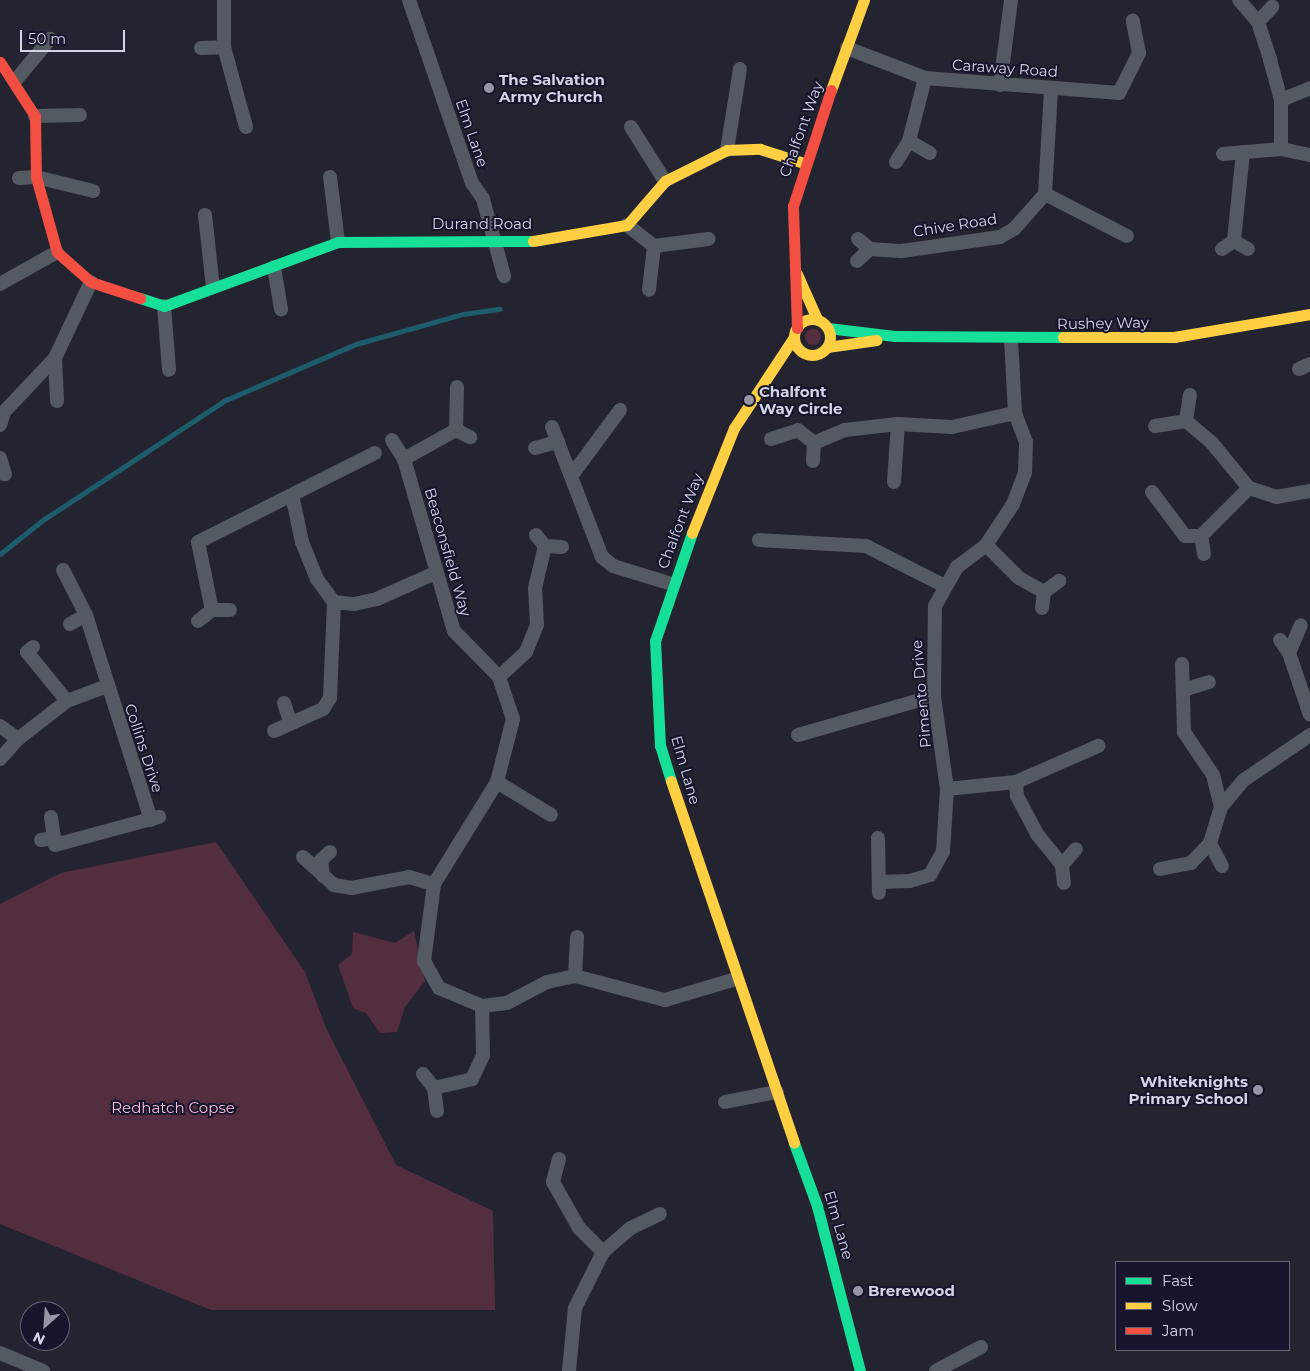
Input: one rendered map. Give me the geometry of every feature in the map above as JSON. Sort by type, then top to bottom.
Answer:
[{"type":"street","points":[[224,0],[224,47],[246,127]]},
{"type":"street","name":"Elm Lane","points":[[409,0],[472,184],[483,199],[496,240],[504,276]]},
{"type":"street","name":"Chalfont Way","points":[[672,584],[734,428],[760,392],[796,332],[793,206],[804,163],[864,0]]},
{"type":"street","points":[[1000,85],[1011,0]]},
{"type":"street","points":[[1239,0],[1258,22],[1282,100],[1281,149]]},
{"type":"street","points":[[1258,22],[1272,7]]},
{"type":"street","name":"Caraway Road","points":[[847,48],[925,78],[1051,90],[1079,86],[1119,93],[1138,53],[1133,21]]},
{"type":"street","points":[[15,80],[50,39]]},
{"type":"street","points":[[201,48],[224,47]]},
{"type":"street","points":[[0,62],[15,80],[35,116],[36,176],[57,252],[91,282],[164,306],[170,370]]},
{"type":"street","points":[[727,150],[740,69]]},
{"type":"street","points":[[896,162],[909,141],[925,78]]},
{"type":"street","points":[[1282,100],[1310,88]]},
{"type":"street","points":[[1051,90],[1045,194],[1127,236]]},
{"type":"street","points":[[35,116],[80,115]]},
{"type":"street","points":[[631,127],[665,181]]},
{"type":"street","points":[[909,141],[930,153]]},
{"type":"street","points":[[709,239],[654,246],[627,225],[665,181],[727,150],[760,149],[804,163]]},
{"type":"street","points":[[1223,154],[1281,149],[1310,156]]},
{"type":"street","points":[[1234,241],[1243,152]]},
{"type":"street","points":[[19,178],[36,176],[93,191]]},
{"type":"street","points":[[330,177],[338,242]]},
{"type":"street","name":"Chive Road","points":[[870,249],[902,250],[1000,237],[1014,229],[1045,194]]},
{"type":"street","points":[[205,215],[213,287]]},
{"type":"street","name":"Durand Road","points":[[164,306],[338,242],[496,240],[526,242],[627,225]]},
{"type":"street","points":[[857,261],[870,249],[858,239]]},
{"type":"street","points":[[1222,249],[1234,241]]},
{"type":"street","points":[[1234,241],[1248,249]]},
{"type":"street","points":[[649,290],[654,246]]},
{"type":"street","points":[[0,284],[57,252]]},
{"type":"street","points":[[274,267],[281,309]]},
{"type":"street","name":"Chalfont Way","points":[[796,273],[817,319]]},
{"type":"street","points":[[0,425],[4,412],[55,358],[91,282]]},
{"type":"street","name":"Rushey Way","points":[[828,328],[895,336],[1011,339],[1174,337],[1310,314]]},
{"type":"street","points":[[817,319],[828,328],[827,347],[814,355],[804,353],[796,332],[805,320],[817,319]]},
{"type":"street","name":"Rushey Way","points":[[827,347],[895,336]]},
{"type":"street","name":"Pimento Drive","points":[[878,838],[879,887],[910,882],[930,875],[943,852],[947,789],[934,696],[931,640],[935,606],[943,585],[956,567],[986,545],[1013,504],[1025,472],[1026,442],[1015,413],[1011,339]]},
{"type":"street","name":"Chalfont Way","points":[[760,392],[804,353]]},
{"type":"street","points":[[55,358],[57,401]]},
{"type":"street","points":[[456,430],[457,387]]},
{"type":"street","points":[[1186,421],[1190,395]]},
{"type":"street","points":[[572,475],[620,410]]},
{"type":"street","points":[[814,443],[845,430],[898,424],[952,427],[1015,413]]},
{"type":"street","points":[[1154,426],[1186,421],[1212,443],[1249,488],[1276,497],[1310,491]]},
{"type":"street","points":[[894,482],[898,424]]},
{"type":"street","points":[[552,427],[602,557],[613,566],[672,584]]},
{"type":"street","points":[[456,430],[470,437]]},
{"type":"street","points":[[404,459],[456,430]]},
{"type":"street","points":[[770,438],[798,430],[814,443]]},
{"type":"street","name":"Beaconsfield Way","points":[[392,440],[404,459],[435,573],[454,631],[499,677],[514,719],[497,782],[434,884],[428,909],[424,961],[439,988],[482,1006],[508,1003],[547,982],[575,976],[665,1000],[736,979]]},
{"type":"street","points":[[535,448],[558,442]]},
{"type":"street","points":[[813,462],[814,443]]},
{"type":"street","points":[[212,610],[198,542],[375,453]]},
{"type":"street","points":[[0,458],[5,474]]},
{"type":"street","points":[[1152,492],[1185,536],[1201,536],[1249,488]]},
{"type":"street","points":[[274,731],[290,721],[323,709],[330,698],[334,602],[317,579],[302,542],[292,495]]},
{"type":"street","points":[[1201,536],[1204,554]]},
{"type":"street","points":[[499,677],[526,652],[537,625],[535,588],[541,540],[562,547]]},
{"type":"street","points":[[759,540],[826,548],[866,546],[943,585]]},
{"type":"street","points":[[986,545],[1019,578],[1044,592]]},
{"type":"street","name":"Collins Drive","points":[[51,817],[48,839],[55,845],[67,845],[155,819],[106,686],[86,614],[64,570]]},
{"type":"street","points":[[334,602],[354,604],[377,599],[435,573]]},
{"type":"street","points":[[1042,608],[1044,592],[1060,581]]},
{"type":"street","name":"Elm Lane","points":[[672,584],[655,641],[660,746],[736,979],[817,1206],[860,1371]]},
{"type":"street","points":[[198,622],[212,610],[230,610]]},
{"type":"street","points":[[70,624],[86,614]]},
{"type":"street","points":[[1289,653],[1301,625]]},
{"type":"street","points":[[1280,640],[1289,653],[1310,715]]},
{"type":"street","points":[[33,647],[27,652],[67,701]]},
{"type":"street","points":[[1182,664],[1184,732],[1213,775],[1221,807]]},
{"type":"street","points":[[1183,690],[1209,682]]},
{"type":"street","points":[[0,760],[18,739],[67,701],[106,686]]},
{"type":"street","points":[[798,735],[934,696]]},
{"type":"street","points":[[284,703],[290,721]]},
{"type":"street","points":[[0,726],[18,739]]},
{"type":"street","points":[[1160,869],[1191,863],[1210,842],[1221,807],[1244,780],[1310,735]]},
{"type":"street","points":[[947,789],[1016,782],[1098,746]]},
{"type":"street","points":[[497,782],[551,815]]},
{"type":"street","points":[[1016,782],[1017,796],[1037,834],[1062,865],[1064,883]]},
{"type":"street","points":[[1210,842],[1222,866]]},
{"type":"street","points":[[1062,865],[1076,849]]},
{"type":"street","points":[[323,876],[321,860],[330,852]]},
{"type":"street","points":[[303,857],[334,885],[351,888],[409,877],[434,884]]},
{"type":"street","points":[[575,976],[577,937]]},
{"type":"street","points":[[434,1088],[472,1079],[483,1055],[482,1006]]},
{"type":"street","points":[[422,1074],[434,1088],[437,1111]]},
{"type":"street","points":[[725,1102],[776,1092]]},
{"type":"street","points":[[559,1159],[553,1182],[579,1228],[603,1252]]},
{"type":"street","points":[[569,1371],[575,1308],[603,1252],[631,1228],[660,1214]]},
{"type":"street","points":[[936,1371],[981,1347]]},
{"type":"street","points":[[0,1353],[43,1371]]},
{"type":"green space","points":[[813,329],[821,337],[813,345],[805,337]]},
{"type":"green space","name":"Redhatch Copse","points":[[216,842],[305,972],[326,1028],[396,1165],[493,1211],[495,1310],[211,1310],[0,1224],[0,904],[61,873]]},
{"type":"green space","points":[[414,931],[425,981],[405,1007],[397,1032],[380,1033],[366,1013],[353,1008],[338,965],[352,954],[353,932],[395,943]]},
{"type":"waterway","points":[[0,554],[43,520],[226,400],[356,344],[463,314],[500,309]]},
{"type":"traffic: fast","points":[[140,298],[164,306],[338,242],[533,241]]},
{"type":"traffic: fast","points":[[828,328],[895,336],[1063,337]]},
{"type":"traffic: fast","points":[[671,781],[660,746],[655,641],[692,533]]},
{"type":"traffic: fast","points":[[794,1143],[817,1206],[860,1371]]},
{"type":"traffic: slow","points":[[831,90],[864,0]]},
{"type":"traffic: slow","points":[[533,241],[627,225],[665,181],[727,150],[760,149],[804,163]]},
{"type":"traffic: slow","points":[[797,274],[817,319]]},
{"type":"traffic: slow","points":[[1063,337],[1174,337],[1310,314]]},
{"type":"traffic: slow","points":[[812,319],[819,320],[825,324],[829,330],[830,337],[829,344],[825,350],[819,354],[812,355],[805,354],[799,350],[795,344],[794,337],[795,330],[799,324],[805,320],[812,319]]},
{"type":"traffic: slow","points":[[692,533],[734,428],[794,337]]},
{"type":"traffic: slow","points":[[827,347],[877,340]]},
{"type":"traffic: slow","points":[[671,781],[794,1143]]},
{"type":"traffic: jam","points":[[0,62],[35,116],[36,177],[57,252],[91,282],[140,298]]},
{"type":"traffic: jam","points":[[797,328],[793,206],[831,90]]},
{"type":"place","name":"The Salvation Army Church","points":[[489,88]]},
{"type":"place","name":"Chalfont Way Circle","points":[[749,400]]},
{"type":"place","name":"Whiteknights Primary School","points":[[1258,1090]]},
{"type":"place","name":"Brerewood","points":[[858,1291]]}]
